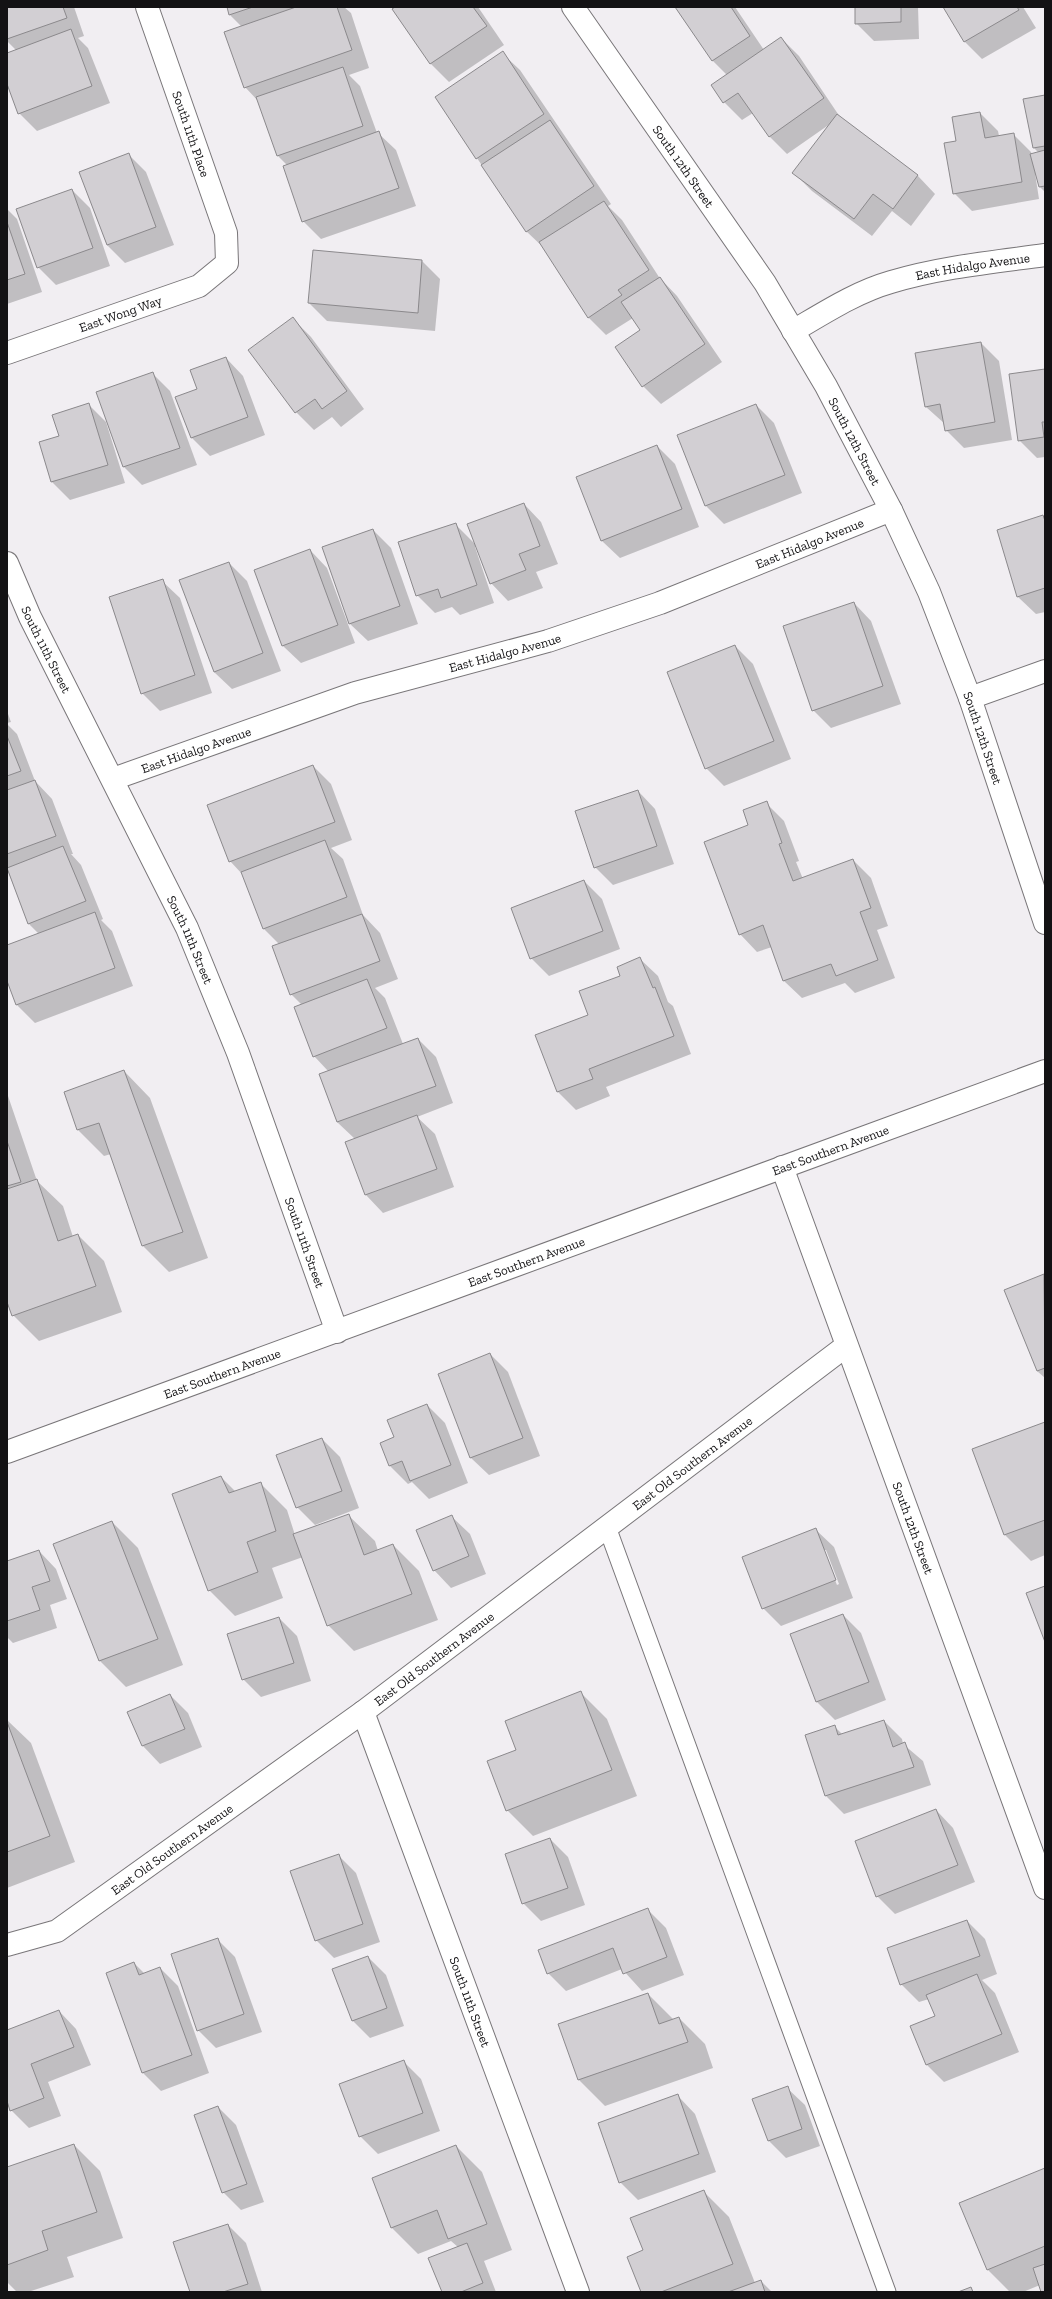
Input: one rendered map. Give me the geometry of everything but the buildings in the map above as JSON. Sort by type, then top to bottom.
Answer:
[{"type":"street","name":"South 11th Place","points":[[147,7],[226,233],[227,263]]},
{"type":"street","name":"South 12th Street","points":[[573,7],[765,283],[826,386],[891,510],[929,592],[970,698],[1045,923]]},
{"type":"street","name":"East Hidalgo Avenue","points":[[793,331],[837,305],[890,282],[953,268],[1045,255]]},
{"type":"street","name":"East Wong Way","points":[[7,353],[200,286],[227,263]]},
{"type":"street","name":"East Hidalgo Avenue","points":[[112,779],[356,693],[548,641],[660,603],[891,510]]},
{"type":"street","name":"South 11th Street","points":[[9,572],[30,617],[187,928],[238,1053],[337,1332]]},
{"type":"street","points":[[970,698],[1045,671]]},
{"type":"street","name":"East Southern Avenue","points":[[7,1452],[337,1332],[782,1167],[1044,1075]]},
{"type":"street","name":"South 12th Street","points":[[782,1167],[846,1346],[1045,1888]]},
{"type":"street","name":"East Old Southern Avenue","points":[[7,1945],[57,1931],[363,1712],[846,1346]]},
{"type":"street","name":"South 11th Street","points":[[363,1712],[578,2292]]},
{"type":"lane","points":[[607,1527],[887,2292]]}]
